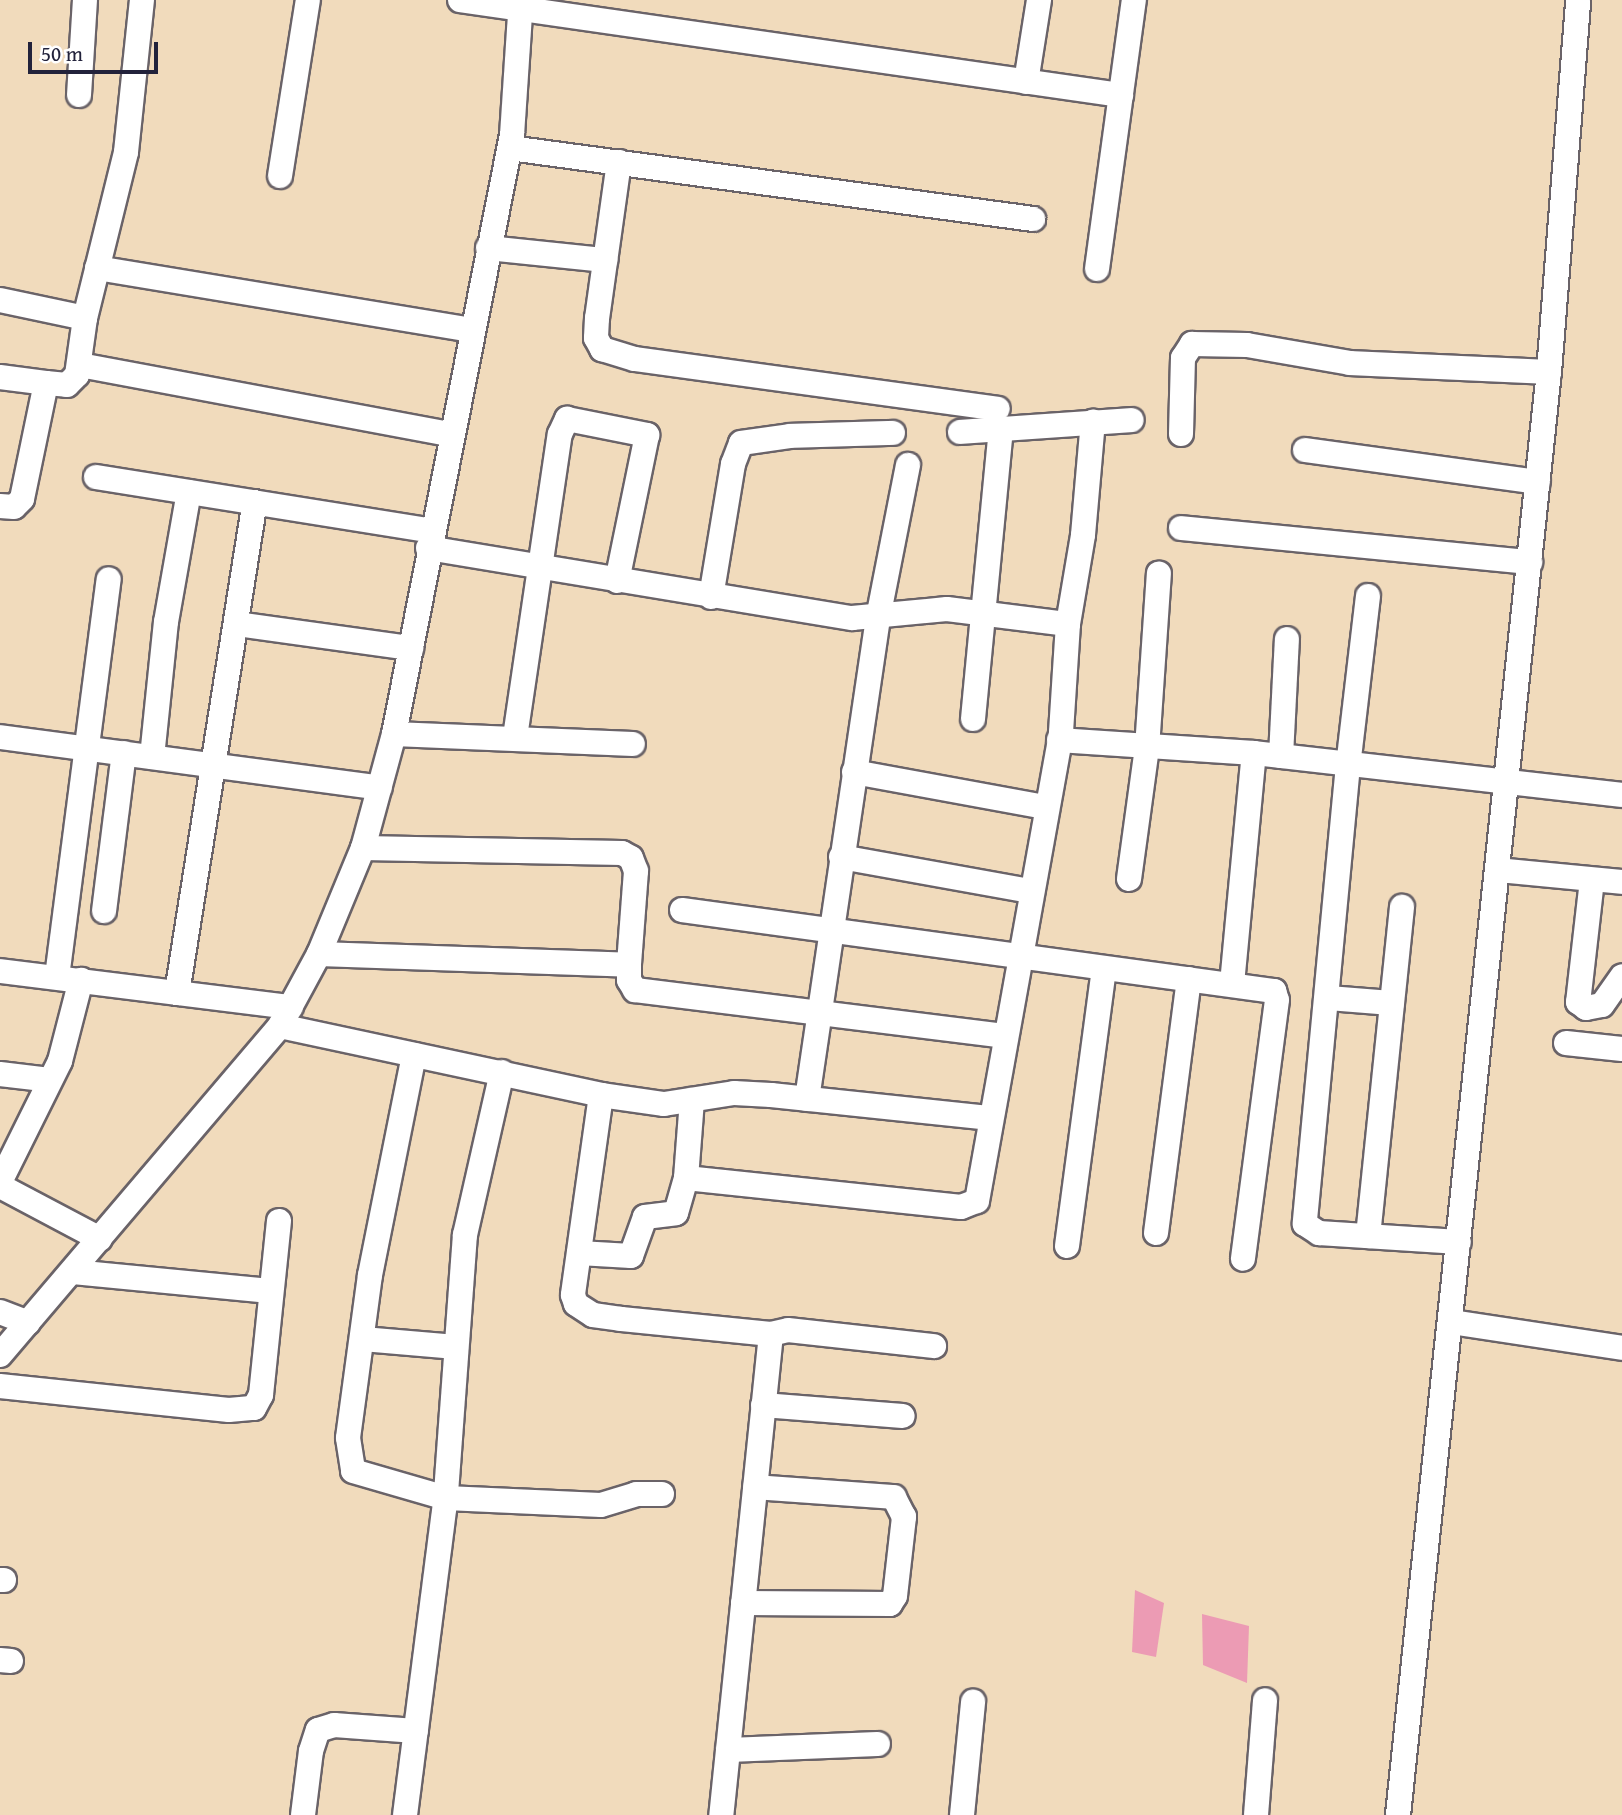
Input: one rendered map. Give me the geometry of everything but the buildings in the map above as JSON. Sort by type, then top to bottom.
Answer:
[{"type":"street","points":[[79,95],[85,0]]},
{"type":"street","points":[[0,377],[46,383],[72,383],[80,365],[85,318],[126,152],[142,0]]},
{"type":"street","points":[[280,176],[308,0]]},
{"type":"street","points":[[460,0],[520,4],[1121,95]]},
{"type":"street","points":[[1026,82],[1039,0]]},
{"type":"street","points":[[1097,269],[1134,0]]},
{"type":"street","points":[[1398,1815],[1499,870],[1549,372],[1578,0]]},
{"type":"street","points":[[0,1355],[73,1272],[286,1017],[319,954],[363,848],[394,734],[450,434],[510,148],[520,4]]},
{"type":"street","points":[[510,148],[1033,219]]},
{"type":"street","points":[[619,162],[597,318],[596,338],[601,349],[635,359],[1000,419],[1132,420]]},
{"type":"street","points":[[488,248],[605,260]]},
{"type":"street","points":[[97,268],[471,330]]},
{"type":"street","points":[[0,300],[85,318]]},
{"type":"street","points":[[1181,434],[1183,358],[1192,344],[1247,345],[1350,363],[1549,372]]},
{"type":"street","points":[[80,365],[450,434]]},
{"type":"street","points":[[0,506],[14,507],[22,499],[46,383]]},
{"type":"street","points":[[515,737],[563,424],[573,419],[647,435],[617,581]]},
{"type":"street","points":[[960,432],[1000,419]]},
{"type":"street","points":[[974,719],[1000,419]]},
{"type":"street","points":[[686,1178],[968,1206],[979,1196],[1004,1036],[1059,740],[1068,624],[1083,535],[1093,421]]},
{"type":"street","points":[[711,597],[733,464],[741,443],[790,436],[893,433]]},
{"type":"street","points":[[1305,450],[1538,482]]},
{"type":"street","points":[[807,1099],[829,932],[878,618],[908,465]]},
{"type":"street","points":[[96,477],[255,502],[430,540],[541,568],[711,597],[852,618],[878,618],[937,609],[1068,624]]},
{"type":"street","points":[[152,757],[166,622],[189,492]]},
{"type":"street","points":[[177,993],[216,766],[255,502]]},
{"type":"street","points":[[1181,528],[1530,562]]},
{"type":"street","points":[[1129,879],[1147,748],[1159,573]]},
{"type":"street","points":[[100,1240],[0,1184],[50,1080],[71,1026],[69,979],[85,748],[108,579]]},
{"type":"street","points":[[1368,596],[1348,765],[1305,1224],[1319,1233],[1459,1242]]},
{"type":"street","points":[[237,624],[411,648]]},
{"type":"street","points":[[1281,756],[1287,639]]},
{"type":"street","points":[[394,734],[633,744]]},
{"type":"street","points":[[0,737],[380,788]]},
{"type":"street","points":[[1059,740],[1147,748],[1254,753],[1622,795]]},
{"type":"street","points":[[104,911],[124,753]]},
{"type":"street","points":[[1232,984],[1254,753]]},
{"type":"street","points":[[854,772],[1045,807]]},
{"type":"street","points":[[363,848],[622,853],[631,858],[636,871],[629,965],[635,990],[1004,1036]]},
{"type":"street","points":[[841,857],[1030,891]]},
{"type":"street","points":[[1499,870],[1622,882]]},
{"type":"street","points":[[1592,880],[1578,1002],[1586,1008],[1602,1005],[1622,976]]},
{"type":"street","points":[[1368,1236],[1402,907]]},
{"type":"street","points":[[682,910],[829,932],[1270,989],[1277,1000],[1243,1259]]},
{"type":"street","points":[[319,954],[629,965]]},
{"type":"street","points":[[1067,1245],[1104,968]]},
{"type":"street","points":[[0,971],[177,993],[286,1017],[414,1055],[601,1095],[664,1104],[734,1093],[991,1118]]},
{"type":"street","points":[[1156,1233],[1189,979]]},
{"type":"street","points":[[1328,998],[1392,1003]]},
{"type":"street","points":[[1566,1043],[1622,1049]]},
{"type":"street","points":[[414,1055],[370,1275],[348,1438],[352,1471],[446,1498],[601,1505],[636,1494],[662,1494]]},
{"type":"street","points":[[405,1815],[446,1498],[456,1348],[472,1195],[502,1072]]},
{"type":"street","points":[[0,1074],[50,1080]]},
{"type":"street","points":[[601,1095],[573,1295],[576,1304],[593,1315],[771,1334],[788,1330],[934,1346]]},
{"type":"street","points":[[579,1253],[631,1256],[645,1217],[676,1213],[686,1178],[692,1100]]},
{"type":"street","points":[[0,1386],[249,1410],[261,1395],[279,1221]]},
{"type":"street","points":[[73,1272],[270,1291]]},
{"type":"street","points":[[0,1312],[28,1323]]},
{"type":"street","points":[[1451,1322],[1622,1348]]},
{"type":"street","points":[[721,1815],[771,1334]]},
{"type":"street","points":[[363,1339],[456,1348]]},
{"type":"street","points":[[764,1405],[903,1416]]},
{"type":"street","points":[[743,1603],[890,1604],[895,1596],[904,1517],[894,1497],[755,1487]]},
{"type":"street","points":[[1256,1815],[1265,1700]]},
{"type":"street","points":[[962,1815],[973,1702]]},
{"type":"street","points":[[303,1815],[318,1730],[334,1725],[416,1731]]},
{"type":"street","points":[[728,1750],[878,1744]]}]
